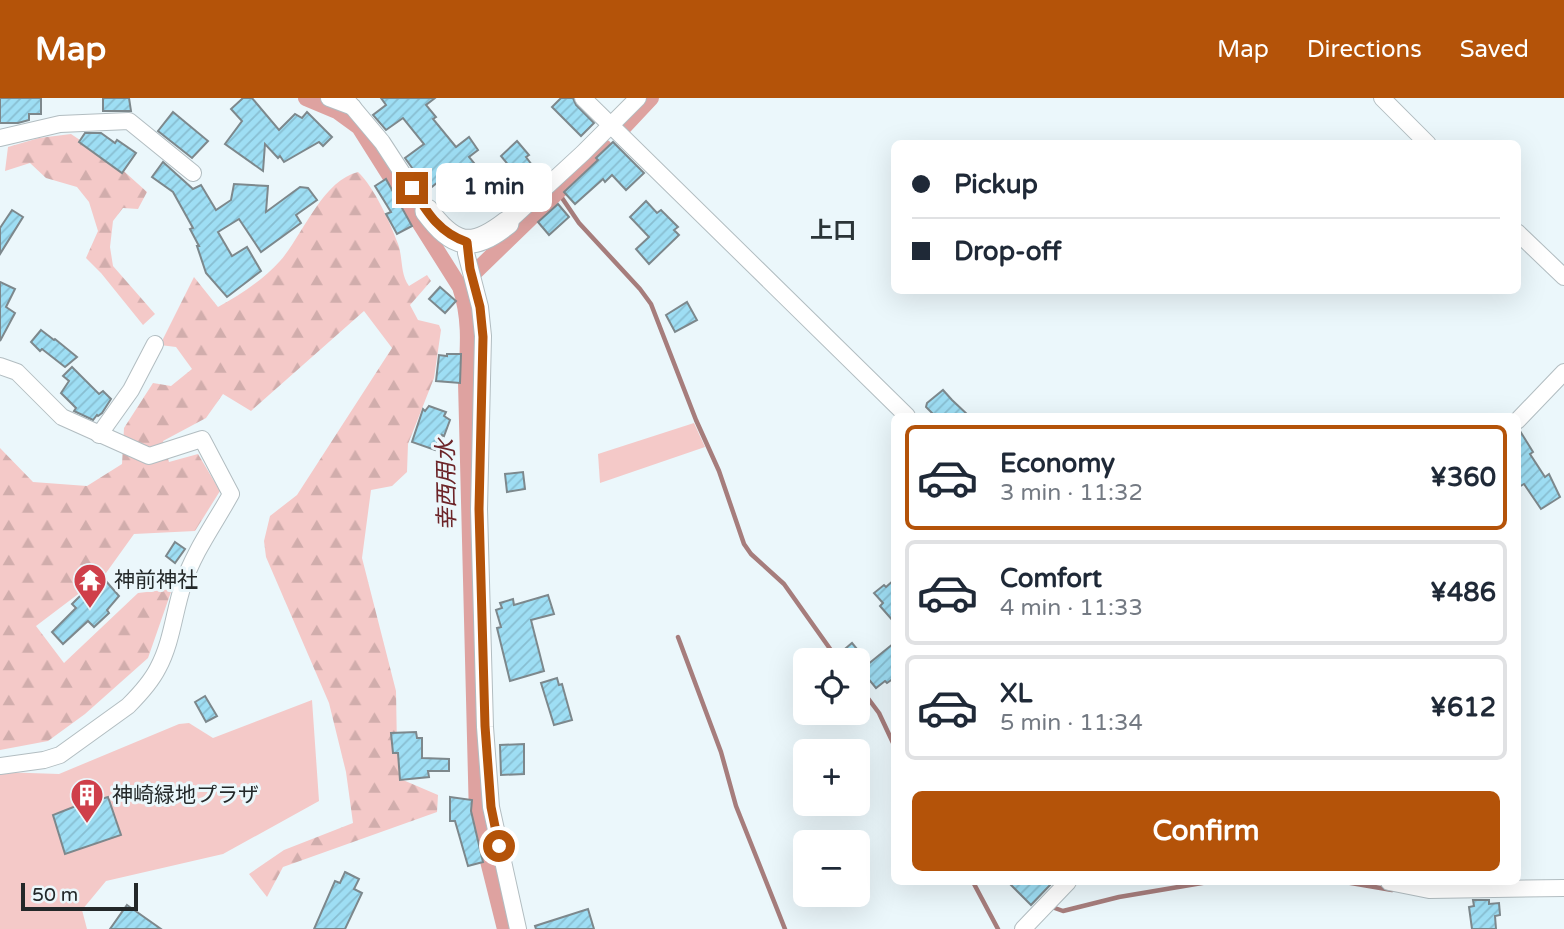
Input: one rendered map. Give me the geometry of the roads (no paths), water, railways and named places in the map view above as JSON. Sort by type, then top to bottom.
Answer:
[{"type":"street","points":[[329,98],[349,102],[382,142],[427,211],[445,232],[467,242],[485,240],[507,223],[638,98]]},
{"type":"street","points":[[583,98],[904,413]]},
{"type":"street","points":[[1382,98],[1424,140]]},
{"type":"street","points":[[0,138],[60,124],[129,121],[193,173]]},
{"type":"street","points":[[1521,236],[1564,277]]},
{"type":"street","points":[[467,242],[483,337],[479,509],[485,726],[490,794],[493,819],[518,929]]},
{"type":"street","points":[[99,435],[131,390],[155,344]]},
{"type":"street","points":[[0,366],[17,372],[62,417],[149,456],[202,439],[231,494],[183,584],[161,663],[134,699],[60,755],[0,766]]},
{"type":"street","points":[[1521,417],[1564,372]]},
{"type":"street","points":[[1023,929],[1065,885]]},
{"type":"street","points":[[1404,885],[1429,890],[1564,888]]},
{"type":"waterway","name":"幸西用水","points":[[306,98],[337,111],[359,127],[460,287],[466,311],[477,817],[505,929]]},
{"type":"waterway","points":[[621,130],[651,98]]},
{"type":"waterway","points":[[473,274],[604,147]]},
{"type":"waterway","points":[[558,192],[579,223],[651,304],[719,471],[744,544],[751,554],[784,584],[829,648]]},
{"type":"waterway","points":[[678,637],[721,752],[736,806],[785,929]]},
{"type":"waterway","points":[[870,701],[891,739]]},
{"type":"waterway","points":[[975,885],[998,929]]},
{"type":"waterway","points":[[1052,907],[1063,911],[1119,897],[1190,885]]},
{"type":"waterway","points":[[1363,885],[1392,890]]},
{"type":"place","name":"神前神社","points":[[90,610]]},
{"type":"place","name":"神崎緑地プラザ","points":[[87,825]]},
{"type":"district","name":"上口","points":[[833,231]]}]
